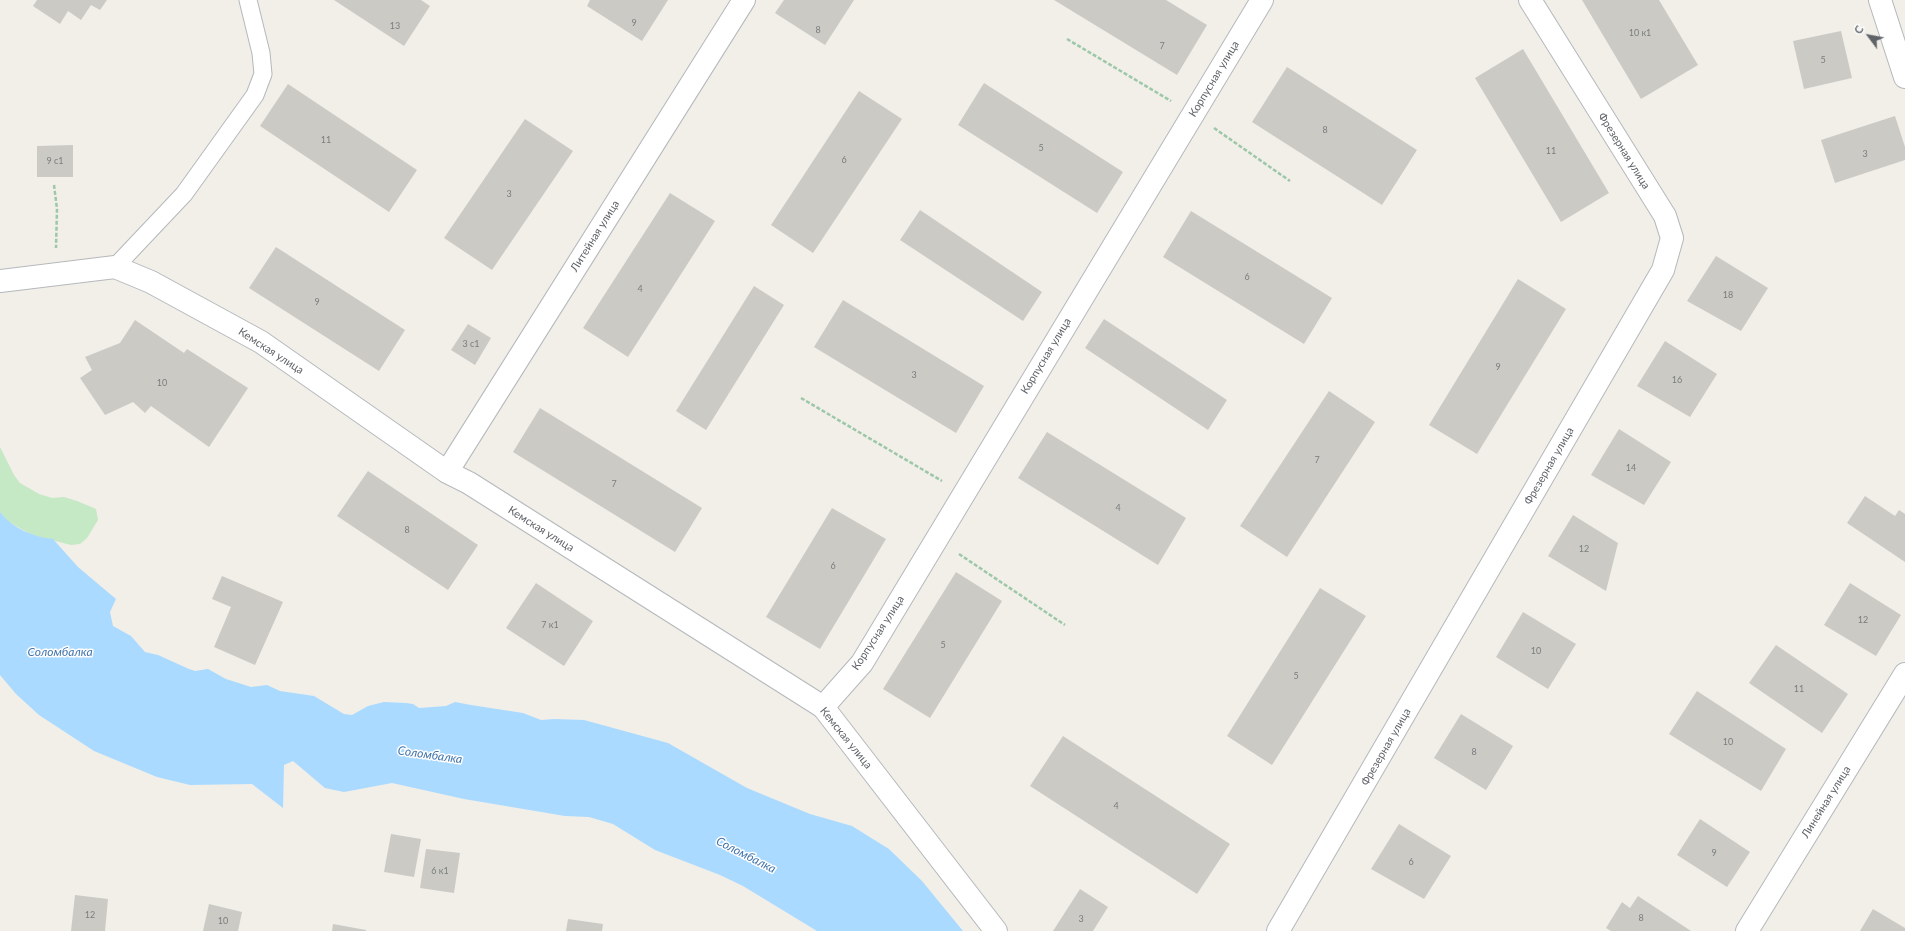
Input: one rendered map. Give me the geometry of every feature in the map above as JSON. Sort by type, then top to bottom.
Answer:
[{"type":"street","name":"Литейная улица","points":[[447,472],[744,0]]},
{"type":"street","name":"Корпусная улица","points":[[824,706],[862,663],[1262,0]]},
{"type":"street","name":"Фрезерная улица","points":[[1278,931],[1663,270],[1672,238],[1664,216],[1530,0]]},
{"type":"street","points":[[1880,0],[1905,77]]},
{"type":"street","name":"Кемская улица","points":[[0,281],[115,267],[151,282],[261,342],[447,472],[469,483],[824,706],[996,931]]},
{"type":"street","name":"Линейная улица","points":[[1747,931],[1905,674]]},
{"type":"lane","points":[[115,267],[184,194],[255,95],[263,74],[261,53],[248,0]]},
{"type":"path","points":[[54,185],[57,209],[56,250]]},
{"type":"path","points":[[801,398],[963,494]]},
{"type":"path","points":[[936,539],[1065,625]]},
{"type":"green space","points":[[0,447],[14,475],[20,483],[39,494],[52,498],[64,497],[96,509],[98,520],[87,538],[80,544],[71,545],[32,535],[7,521],[0,512]]},
{"type":"water","name":"Соломбалка","points":[[0,512],[11,523],[24,531],[53,539],[78,567],[116,599],[110,612],[113,626],[131,636],[145,652],[158,655],[195,671],[208,669],[226,679],[251,687],[267,685],[280,691],[314,696],[344,714],[352,715],[368,706],[384,702],[413,704],[419,708],[446,706],[455,702],[523,713],[541,720],[584,720],[668,743],[747,788],[810,814],[852,826],[889,849],[922,881],[963,931],[817,931],[743,886],[720,875],[655,850],[613,824],[589,817],[565,816],[464,799],[392,783],[344,792],[325,788],[293,761],[284,765],[283,808],[252,784],[190,785],[157,777],[94,751],[39,715],[16,694],[0,675]]},
{"type":"building","points":[[37,0],[107,0],[100,10],[91,5],[81,20],[68,11],[60,24],[33,6]]},
{"type":"building","points":[[334,0],[421,0],[430,6],[404,46]]},
{"type":"building","points":[[590,0],[668,0],[642,41],[587,6]]},
{"type":"building","points":[[784,0],[854,0],[825,45],[775,13]]},
{"type":"building","points":[[1054,0],[1166,0],[1207,25],[1177,75]]},
{"type":"building","points":[[1582,0],[1659,0],[1698,65],[1641,99]]},
{"type":"building","points":[[1841,31],[1852,78],[1804,89],[1793,41]]},
{"type":"building","points":[[1523,49],[1609,193],[1561,222],[1475,78]]},
{"type":"building","points":[[1287,67],[1417,150],[1382,205],[1252,122]]},
{"type":"building","points":[[984,83],[1123,172],[1097,213],[958,125]]},
{"type":"building","points":[[288,84],[417,170],[389,212],[260,126]]},
{"type":"building","points":[[859,91],[902,119],[813,253],[771,225]]},
{"type":"building","points":[[1895,116],[1905,147],[1905,160],[1835,183],[1821,140]]},
{"type":"building","points":[[525,119],[573,151],[492,270],[444,238]]},
{"type":"building","points":[[73,145],[73,177],[37,177],[37,146]]},
{"type":"building","points":[[670,193],[715,221],[628,357],[583,328]]},
{"type":"building","points":[[920,210],[1042,292],[1023,321],[900,240]]},
{"type":"building","points":[[1191,211],[1332,298],[1304,344],[1163,257]]},
{"type":"building","points":[[276,247],[405,330],[379,371],[249,288]]},
{"type":"building","points":[[1716,256],[1768,288],[1741,331],[1687,301]]},
{"type":"building","points":[[1518,279],[1566,309],[1477,454],[1429,425]]},
{"type":"building","points":[[754,286],[784,305],[706,430],[676,411]]},
{"type":"building","points":[[843,300],[984,386],[956,433],[814,347]]},
{"type":"building","points":[[1104,319],[1227,400],[1208,430],[1085,348]]},
{"type":"building","points":[[135,320],[184,353],[187,349],[248,388],[209,447],[151,406],[145,413],[133,402],[105,415],[80,378],[92,370],[85,357],[120,343]]},
{"type":"building","points":[[468,324],[491,338],[475,365],[451,350]]},
{"type":"building","points":[[1665,341],[1717,374],[1690,417],[1637,386]]},
{"type":"building","points":[[1329,391],[1375,422],[1287,557],[1240,526]]},
{"type":"building","points":[[540,408],[702,508],[675,552],[513,452]]},
{"type":"building","points":[[1619,429],[1671,462],[1644,505],[1591,475]]},
{"type":"building","points":[[1047,432],[1186,518],[1158,565],[1018,478]]},
{"type":"building","points":[[368,471],[478,545],[448,590],[337,516]]},
{"type":"building","points":[[1865,496],[1895,516],[1899,510],[1905,514],[1905,562],[1847,523]]},
{"type":"building","points":[[832,508],[886,539],[820,649],[766,617]]},
{"type":"building","points":[[1573,515],[1618,543],[1606,591],[1548,556]]},
{"type":"building","points":[[956,572],[1002,601],[930,718],[883,689]]},
{"type":"building","points":[[222,576],[283,602],[255,665],[214,647],[231,607],[212,599]]},
{"type":"building","points":[[536,583],[593,621],[564,666],[506,628]]},
{"type":"building","points":[[1850,583],[1901,615],[1876,656],[1824,625]]},
{"type":"building","points":[[1320,588],[1366,616],[1272,765],[1227,736]]},
{"type":"building","points":[[1523,612],[1576,644],[1548,689],[1496,657]]},
{"type":"building","points":[[1776,645],[1848,694],[1822,733],[1749,683]]},
{"type":"building","points":[[1697,691],[1786,749],[1761,791],[1669,734]]},
{"type":"building","points":[[1461,714],[1513,746],[1486,790],[1434,758]]},
{"type":"building","points":[[1063,736],[1230,844],[1197,894],[1030,786]]},
{"type":"building","points":[[1700,819],[1750,852],[1727,887],[1677,855]]},
{"type":"building","points":[[1399,824],[1451,856],[1424,899],[1371,869]]},
{"type":"building","points":[[391,834],[421,839],[414,877],[384,872]]},
{"type":"building","points":[[426,849],[460,853],[454,893],[420,888]]},
{"type":"building","points":[[1080,889],[1108,907],[1093,931],[1053,931]]},
{"type":"building","points":[[75,895],[108,899],[105,931],[71,931]]},
{"type":"building","points":[[1638,896],[1691,931],[1611,931],[1606,928],[1622,902],[1630,908]]},
{"type":"building","points":[[209,904],[242,912],[238,931],[203,931]]},
{"type":"building","points":[[1873,909],[1905,928],[1905,931],[1860,931]]},
{"type":"building","points":[[568,919],[603,924],[602,931],[566,931]]},
{"type":"building","points":[[333,924],[366,930],[366,931],[332,931]]}]
